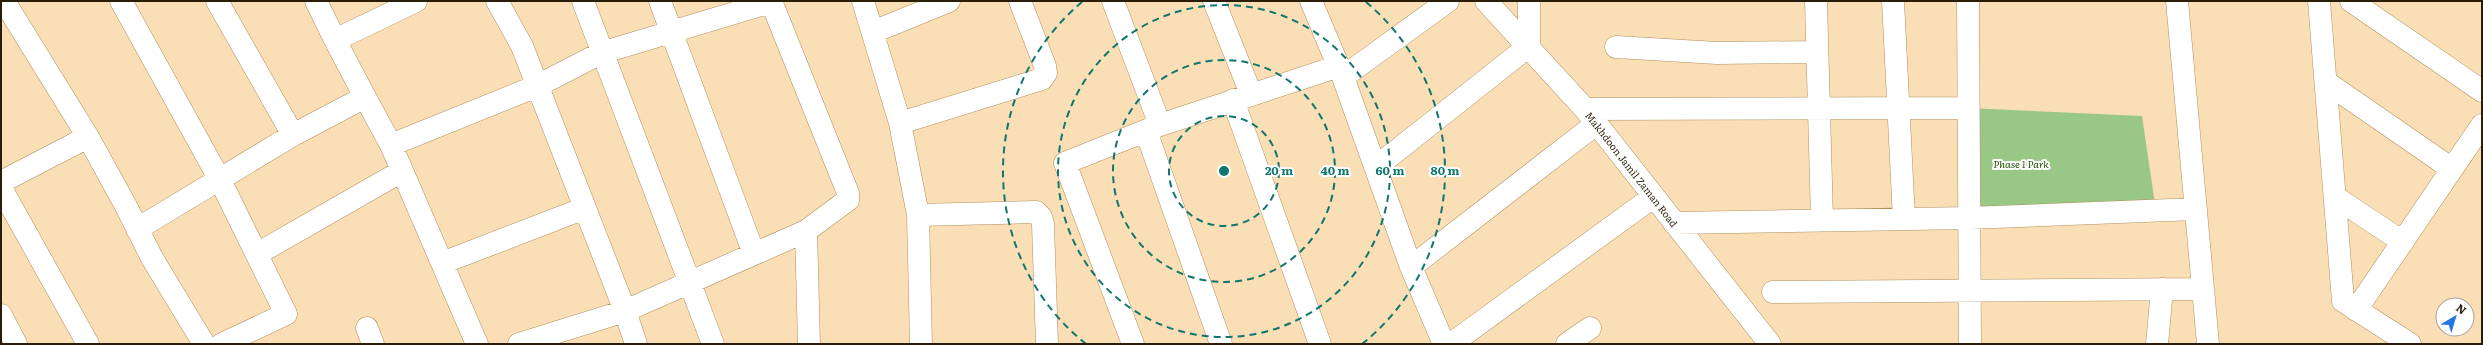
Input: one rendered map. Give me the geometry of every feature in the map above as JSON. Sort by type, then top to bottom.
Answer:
[{"type":"street","points":[[4,1],[88,138],[152,258],[204,344]]},
{"type":"street","points":[[121,1],[220,180],[286,314],[222,344]]},
{"type":"street","points":[[217,1],[293,134]]},
{"type":"street","points":[[316,1],[391,145],[477,344]]},
{"type":"street","points":[[335,40],[416,1]]},
{"type":"street","points":[[497,1],[522,46],[625,311],[636,344]]},
{"type":"street","points":[[583,1],[713,344]]},
{"type":"street","points":[[660,1],[754,254]]},
{"type":"street","points":[[863,1],[900,123],[918,215],[921,344]]},
{"type":"street","points":[[873,32],[949,1]]},
{"type":"street","points":[[900,123],[1042,79],[1046,73],[1045,66],[1020,1]]},
{"type":"street","points":[[1113,1],[1221,344]]},
{"type":"street","points":[[1214,1],[1242,97],[1320,344]]},
{"type":"street","points":[[1311,1],[1341,72],[1411,267],[1444,344]]},
{"type":"street","points":[[1133,344],[1065,163],[1153,128],[1242,97],[1341,72],[1448,1]]},
{"type":"street","name":"Makhdoon Jamil Zaman Road","points":[[1486,1],[1529,46],[1590,116],[1770,344]]},
{"type":"street","points":[[1376,167],[1529,46],[1529,1]]},
{"type":"street","points":[[1816,1],[1817,108],[1822,220]]},
{"type":"street","points":[[1893,1],[1900,108],[1904,219]]},
{"type":"street","points":[[1968,1],[1970,344]]},
{"type":"street","points":[[2177,1],[2208,344]]},
{"type":"street","points":[[2319,1],[2343,301],[2410,344]]},
{"type":"street","points":[[2350,1],[2482,91]]},
{"type":"street","points":[[391,145],[537,86],[602,53],[771,2],[848,193],[848,200],[806,231],[691,283],[625,311],[519,344]]},
{"type":"street","points":[[1616,48],[1717,53],[1817,52]]},
{"type":"street","points":[[2326,82],[2452,169]]},
{"type":"street","points":[[137,229],[220,180],[293,134],[365,97]]},
{"type":"street","points":[[1411,267],[1590,116],[1817,108],[1968,108]]},
{"type":"street","points":[[2356,310],[2482,125]]},
{"type":"street","points":[[1,182],[88,138]]},
{"type":"street","points":[[256,254],[402,171]]},
{"type":"street","points":[[1,188],[88,344]]},
{"type":"street","points":[[1452,344],[1653,197]]},
{"type":"street","points":[[2335,197],[2403,242]]},
{"type":"street","points":[[442,263],[585,208]]},
{"type":"street","points":[[1674,222],[1969,218],[2196,209]]},
{"type":"street","points":[[918,215],[1036,212],[1041,217],[1046,344]]},
{"type":"street","points":[[806,231],[809,344]]},
{"type":"street","points":[[2157,344],[2162,289]]},
{"type":"street","points":[[1773,292],[2203,289]]},
{"type":"street","points":[[1,315],[16,344]]},
{"type":"street","points":[[1567,344],[1590,328]]},
{"type":"green space","name":"Phase 1 Park","points":[[1968,108],[2142,116],[2156,211],[1969,218]]}]
